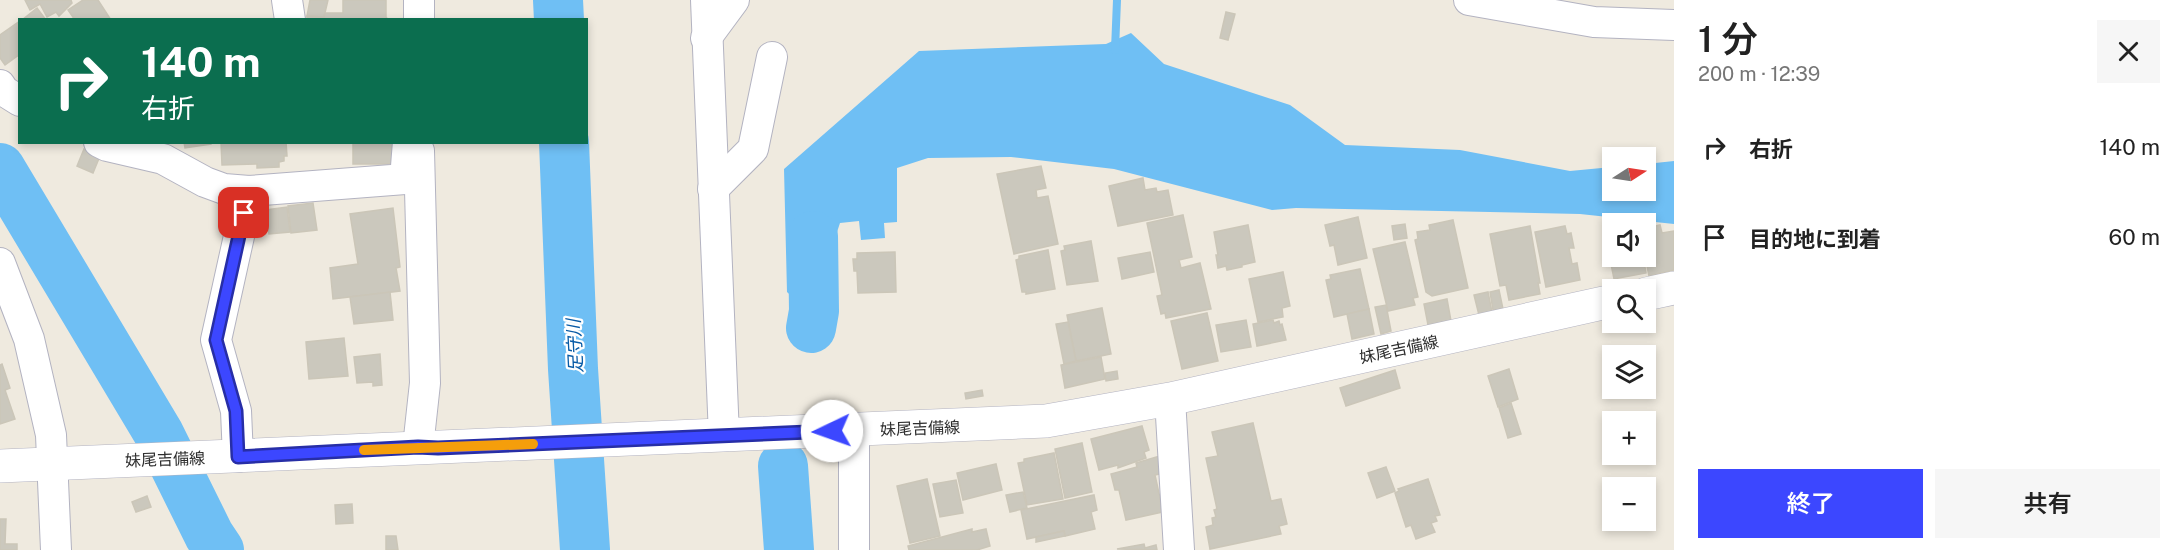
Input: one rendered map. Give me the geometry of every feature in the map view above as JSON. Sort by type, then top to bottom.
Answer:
[{"type":"main road","points":[[1656,292],[1674,288]]},
{"type":"main road","name":"妹尾吉備線","points":[[0,466],[716,437],[1046,421],[1170,399],[1602,303]]},
{"type":"street","points":[[287,0],[290,18]]},
{"type":"street","points":[[419,0],[419,18]]},
{"type":"street","points":[[706,0],[713,189],[716,437]]},
{"type":"street","points":[[706,38],[734,0]]},
{"type":"street","points":[[1469,0],[1594,22],[1674,25]]},
{"type":"street","points":[[713,189],[753,149],[772,57]]},
{"type":"street","points":[[0,85],[4,91],[18,100]]},
{"type":"street","points":[[103,144],[163,159],[205,182],[224,189],[249,191],[405,179],[408,144]]},
{"type":"street","points":[[419,144],[428,448]]},
{"type":"street","points":[[225,457],[236,411],[216,340],[249,191]]},
{"type":"street","points":[[0,263],[29,339],[51,435],[56,550]]},
{"type":"street","points":[[1170,399],[1179,550]]},
{"type":"street","points":[[854,430],[854,550]]},
{"type":"water","points":[[1131,33],[1164,64],[1290,105],[1345,145],[1460,150],[1570,171],[1602,168],[1602,201],[1656,201],[1656,163],[1674,161],[1674,224],[1656,222],[1656,213],[1602,213],[1602,216],[1296,208],[1272,210],[1114,169],[1011,157],[928,158],[897,168],[897,222],[884,223],[885,238],[861,240],[859,221],[840,223],[828,259],[829,294],[823,303],[802,306],[787,292],[784,169],[919,51],[1106,44]]},
{"type":"building","points":[[25,0],[71,0],[72,3],[59,16],[56,12],[47,17],[40,4],[30,10]]},
{"type":"building","points":[[83,0],[98,0],[110,18],[74,18],[68,10]]},
{"type":"building","points":[[310,0],[328,0],[324,17],[307,16]]},
{"type":"building","points":[[343,0],[386,0],[387,18],[307,18],[307,16],[324,17],[325,13],[343,13]]},
{"type":"building","points":[[37,8],[44,18],[24,18]]},
{"type":"building","points":[[1226,12],[1235,14],[1228,40],[1220,38]]},
{"type":"building","points":[[18,22],[18,55],[5,65],[0,58],[0,35]]},
{"type":"building","points":[[184,144],[211,144],[185,148]]},
{"type":"building","points":[[221,144],[286,144],[287,156],[284,156],[284,161],[279,162],[279,167],[257,168],[257,164],[222,165]]},
{"type":"building","points":[[353,144],[393,144],[393,164],[353,164]]},
{"type":"building","points":[[84,149],[100,156],[93,173],[77,166]]},
{"type":"building","points":[[1041,166],[1046,188],[1036,190],[1037,198],[1048,196],[1058,244],[1014,254],[997,174]]},
{"type":"building","points":[[1143,178],[1145,190],[1156,188],[1157,192],[1168,190],[1173,215],[1118,226],[1109,186]]},
{"type":"building","points":[[313,203],[317,230],[291,233],[288,206]]},
{"type":"building","points":[[287,207],[290,232],[269,234],[266,210]]},
{"type":"building","points":[[393,208],[400,267],[396,268],[400,291],[333,299],[330,268],[358,264],[350,214]]},
{"type":"building","points":[[1183,215],[1192,257],[1179,260],[1181,268],[1200,263],[1211,309],[1166,318],[1165,313],[1161,314],[1157,296],[1162,295],[1147,223]]},
{"type":"building","points":[[1358,217],[1367,258],[1338,265],[1334,245],[1330,246],[1325,225]]},
{"type":"building","points":[[1453,220],[1468,288],[1432,296],[1426,292],[1415,240],[1418,239],[1417,232],[1430,230],[1429,225]]},
{"type":"building","points":[[1405,224],[1407,238],[1394,240],[1392,226]]},
{"type":"building","points":[[1248,225],[1255,262],[1227,270],[1226,266],[1218,268],[1214,232]]},
{"type":"building","points":[[1660,225],[1662,233],[1674,231],[1674,270],[1649,276],[1647,267],[1656,267],[1656,226]]},
{"type":"building","points":[[1530,226],[1540,294],[1509,300],[1506,285],[1500,286],[1490,234]]},
{"type":"building","points":[[1565,226],[1567,234],[1571,233],[1574,248],[1569,248],[1572,264],[1577,263],[1580,280],[1546,287],[1535,232]]},
{"type":"building","points":[[1091,241],[1098,281],[1067,285],[1061,251],[1065,250],[1064,246]]},
{"type":"building","points":[[1405,242],[1418,297],[1413,298],[1415,305],[1388,311],[1373,249]]},
{"type":"building","points":[[1048,250],[1055,289],[1026,294],[1022,292],[1016,260],[1019,256]]},
{"type":"building","points":[[895,252],[896,292],[858,293],[857,271],[854,271],[853,259],[857,259],[857,253]]},
{"type":"building","points":[[1150,252],[1154,272],[1122,279],[1118,258]]},
{"type":"building","points":[[1612,267],[1645,267],[1646,273],[1614,279]]},
{"type":"building","points":[[1360,269],[1369,309],[1334,317],[1326,280],[1331,279],[1330,275]]},
{"type":"building","points":[[1283,272],[1290,306],[1282,308],[1283,317],[1258,322],[1249,279]]},
{"type":"building","points":[[1499,290],[1503,309],[1493,310],[1490,292]]},
{"type":"building","points":[[390,292],[393,320],[354,324],[350,297]]},
{"type":"building","points":[[1488,292],[1492,312],[1479,315],[1474,295]]},
{"type":"building","points":[[1447,299],[1451,321],[1428,325],[1424,304]]},
{"type":"building","points":[[1386,305],[1391,331],[1381,334],[1375,307]]},
{"type":"building","points":[[1102,308],[1111,354],[1076,361],[1067,315]]},
{"type":"building","points":[[1369,309],[1374,334],[1352,339],[1347,314]]},
{"type":"building","points":[[1207,313],[1218,361],[1182,369],[1171,321]]},
{"type":"building","points":[[1246,320],[1251,347],[1221,352],[1216,325]]},
{"type":"building","points":[[1273,320],[1274,323],[1279,321],[1280,325],[1282,324],[1286,340],[1257,346],[1253,324]]},
{"type":"building","points":[[1068,322],[1076,361],[1064,364],[1056,324]]},
{"type":"building","points":[[344,338],[348,376],[309,379],[306,342]]},
{"type":"building","points":[[380,354],[382,385],[373,386],[373,382],[357,383],[354,357]]},
{"type":"building","points":[[1101,357],[1105,379],[1065,388],[1061,365]]},
{"type":"building","points":[[2,364],[10,388],[5,390],[15,419],[0,424],[0,365]]},
{"type":"building","points":[[1509,369],[1518,399],[1498,407],[1488,376]]},
{"type":"building","points":[[1395,370],[1400,388],[1346,406],[1340,388]]},
{"type":"building","points":[[1117,371],[1118,379],[1106,381],[1105,373]]},
{"type":"building","points":[[982,390],[983,396],[966,399],[965,393]]},
{"type":"building","points":[[1511,403],[1521,434],[1508,438],[1499,408]]},
{"type":"building","points":[[1253,423],[1271,501],[1281,499],[1287,524],[1279,526],[1281,534],[1210,549],[1206,527],[1213,525],[1212,518],[1216,517],[1214,510],[1217,509],[1206,458],[1218,456],[1212,432]]},
{"type":"building","points":[[1142,426],[1149,450],[1144,452],[1146,458],[1118,468],[1118,465],[1099,470],[1091,439]]},
{"type":"building","points":[[1082,443],[1092,492],[1065,498],[1055,449]]},
{"type":"building","points":[[1054,453],[1063,499],[1027,505],[1018,463],[1024,462],[1024,459]]},
{"type":"building","points":[[1160,456],[1164,473],[1155,475],[1163,512],[1126,520],[1119,490],[1115,490],[1111,474],[1137,467],[1136,463]]},
{"type":"building","points":[[996,464],[1002,490],[963,500],[957,473]]},
{"type":"building","points":[[1386,467],[1395,491],[1377,498],[1368,473]]},
{"type":"building","points":[[927,479],[940,536],[910,543],[897,486]]},
{"type":"building","points":[[1428,479],[1440,515],[1435,516],[1437,521],[1431,523],[1435,532],[1416,539],[1411,525],[1406,527],[1395,493],[1399,491],[1398,489]]},
{"type":"building","points":[[956,480],[963,513],[940,517],[933,484]]},
{"type":"building","points":[[1023,492],[1027,508],[1010,512],[1006,495]]},
{"type":"building","points":[[1094,495],[1097,510],[1091,512],[1095,529],[1065,536],[1064,531],[1027,539],[1021,510]]},
{"type":"building","points":[[147,496],[151,507],[136,512],[132,502]]},
{"type":"building","points":[[352,504],[353,523],[336,524],[335,505]]},
{"type":"building","points":[[0,519],[6,519],[5,544],[17,544],[17,550],[0,550]]},
{"type":"building","points":[[972,529],[972,532],[986,529],[990,546],[977,550],[909,550],[908,546]]},
{"type":"building","points":[[1064,531],[1065,536],[1036,542],[1036,537]]},
{"type":"building","points":[[386,536],[396,536],[398,550],[386,550]]},
{"type":"building","points":[[1144,544],[1145,548],[1156,545],[1157,550],[1117,549]]},
{"type":"waterway","name":"足守川","points":[[558,0],[559,18]]},
{"type":"waterway","points":[[1115,50],[1117,0]]},
{"type":"waterway","name":"足守川","points":[[564,144],[573,369],[585,550]]},
{"type":"waterway","points":[[0,168],[159,434],[209,535],[219,550]]},
{"type":"waterway","points":[[811,328],[814,311],[813,236]]},
{"type":"waterway","points":[[783,466],[789,550]]},
{"type":"slow traffic","points":[[364,450],[533,444]]},
{"type":"route","points":[[244,213],[216,340],[236,411],[238,457],[418,447],[832,431]]}]
